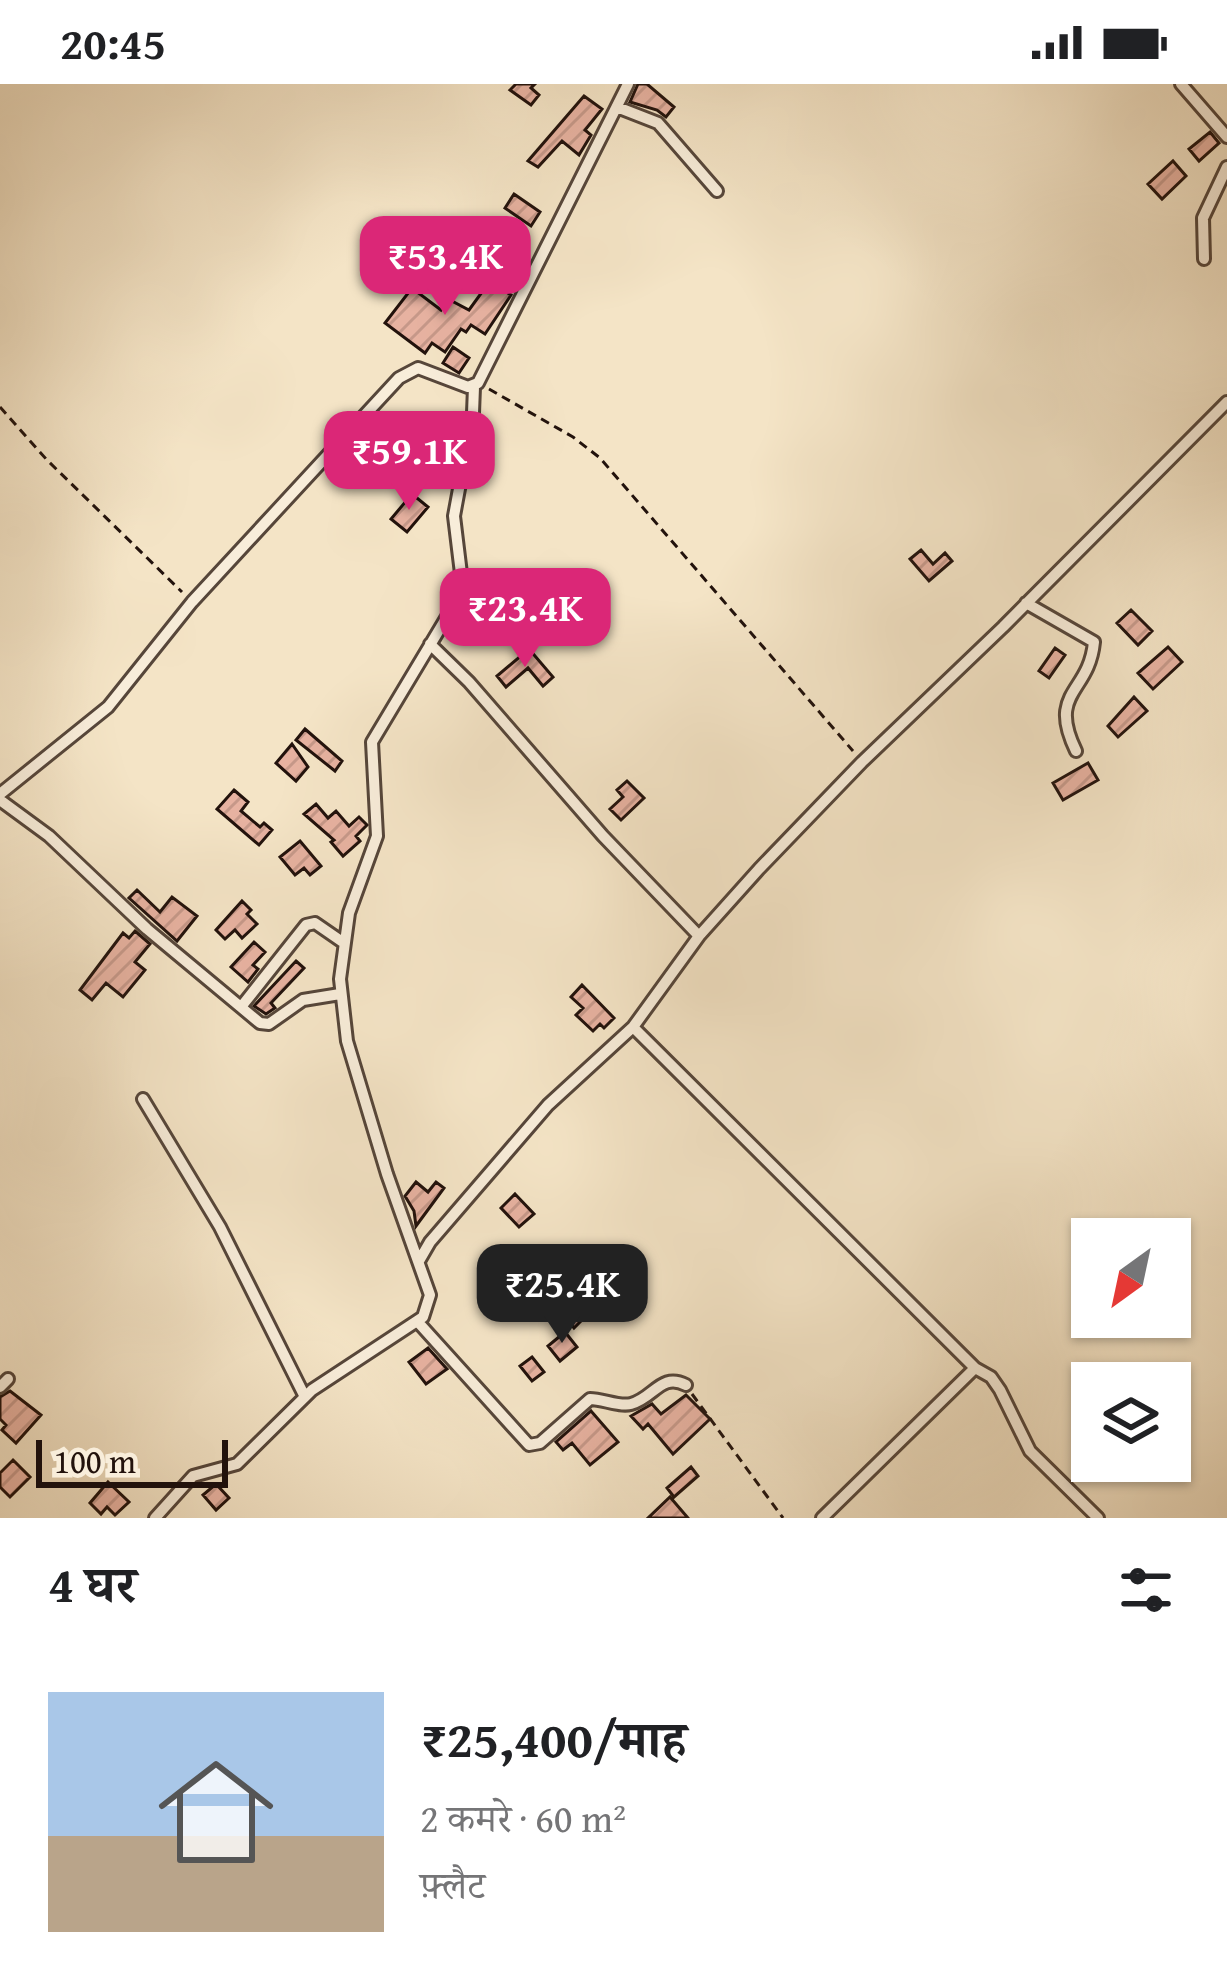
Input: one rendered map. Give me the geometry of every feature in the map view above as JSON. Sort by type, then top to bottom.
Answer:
[{"type":"street","points":[[155,1518],[198,1473],[237,1464],[305,1397],[427,1312],[430,1301],[363,1094],[344,1028],[340,994],[349,914],[377,836],[372,742],[464,583],[454,516],[476,385],[628,84]]},
{"type":"street","points":[[1181,84],[1227,137]]},
{"type":"street","points":[[616,106],[658,123],[717,190]]},
{"type":"street","points":[[1204,259],[1203,218],[1227,167]]},
{"type":"street","points":[[340,994],[303,1000],[264,1025],[0,797],[23,772],[93,722],[192,602],[405,373],[426,369],[476,385]]},
{"type":"street","points":[[419,1261],[430,1242],[548,1105],[633,1027],[699,936],[862,762],[1227,402]]},
{"type":"street","points":[[1030,600],[1094,642],[1064,710],[1064,726],[1076,751]]},
{"type":"street","points":[[430,644],[470,682],[602,836],[699,936]]},
{"type":"street","points":[[241,1007],[306,925],[315,923],[344,943]]},
{"type":"street","points":[[633,1027],[975,1367],[992,1377],[1030,1451],[1098,1518]]},
{"type":"street","points":[[143,1099],[210,1209],[305,1397]]},
{"type":"street","points":[[417,1321],[529,1445],[540,1443],[590,1399],[630,1404],[664,1382],[686,1384]]},
{"type":"street","points":[[822,1518],[975,1367]]},
{"type":"path","points":[[476,385],[573,437],[600,458],[862,762]]},
{"type":"path","points":[[0,407],[43,451],[46,460],[192,602]]},
{"type":"path","points":[[686,1384],[783,1518]]},
{"type":"building","points":[[516,84],[535,84],[531,88],[539,95],[531,105],[510,90]]},
{"type":"building","points":[[638,84],[647,84],[674,107],[666,117],[630,102]]},
{"type":"building","points":[[584,96],[602,109],[585,130],[591,135],[579,155],[562,141],[538,167],[528,161]]},
{"type":"building","points":[[1210,132],[1219,143],[1199,161],[1189,149]]},
{"type":"building","points":[[1173,161],[1186,176],[1162,199],[1148,184]]},
{"type":"building","points":[[514,194],[540,212],[531,226],[505,208]]},
{"type":"building","points":[[490,281],[511,295],[485,334],[471,325],[466,332],[461,329],[445,352],[432,343],[425,353],[385,323],[412,288],[441,310],[448,299],[469,310]]},
{"type":"building","points":[[453,347],[469,358],[459,373],[443,363]]},
{"type":"building","points":[[412,494],[428,507],[407,532],[391,519]]},
{"type":"building","points":[[921,550],[933,564],[945,553],[952,561],[929,581],[910,559]]},
{"type":"building","points":[[517,591],[527,603],[508,620],[497,609]]},
{"type":"building","points":[[1131,610],[1152,631],[1138,645],[1117,623]]},
{"type":"building","points":[[1168,647],[1182,662],[1153,689],[1138,673]]},
{"type":"building","points":[[1055,648],[1065,655],[1049,678],[1039,671]]},
{"type":"building","points":[[529,649],[553,677],[543,686],[528,668],[506,687],[497,676]]},
{"type":"building","points":[[1134,697],[1147,711],[1118,737],[1108,726]]},
{"type":"building","points":[[305,729],[342,761],[335,771],[296,740]]},
{"type":"building","points":[[292,744],[308,767],[296,781],[276,763]]},
{"type":"building","points":[[1088,763],[1098,780],[1063,800],[1053,783]]},
{"type":"building","points":[[627,781],[644,798],[621,820],[610,809],[623,797],[617,790]]},
{"type":"building","points":[[234,790],[248,802],[241,811],[260,827],[264,823],[272,830],[259,845],[217,809]]},
{"type":"building","points":[[316,804],[328,818],[336,811],[349,826],[359,817],[367,825],[356,836],[360,841],[343,856],[334,840],[304,814]]},
{"type":"building","points":[[300,841],[321,866],[310,875],[304,868],[295,875],[280,857]]},
{"type":"building","points":[[137,890],[160,912],[172,897],[197,916],[177,941],[129,898]]},
{"type":"building","points":[[242,901],[257,924],[242,938],[235,930],[225,939],[216,930]]},
{"type":"building","points":[[135,931],[150,944],[135,962],[145,970],[123,997],[106,983],[92,1000],[80,990],[123,933],[129,938]]},
{"type":"building","points":[[254,942],[265,952],[253,965],[258,969],[248,982],[231,967]]},
{"type":"building","points":[[296,961],[304,968],[271,1003],[275,1008],[266,1014],[254,1006]]},
{"type":"building","points":[[582,985],[614,1018],[604,1028],[600,1024],[593,1031],[576,1015],[583,1008],[571,997]]},
{"type":"building","points":[[416,1182],[428,1192],[436,1182],[444,1188],[416,1226],[405,1196]]},
{"type":"building","points":[[515,1194],[534,1214],[519,1227],[501,1208]]},
{"type":"building","points":[[578,1293],[592,1310],[574,1328],[559,1309]]},
{"type":"building","points":[[565,1332],[577,1347],[560,1361],[548,1346]]},
{"type":"building","points":[[428,1348],[447,1369],[426,1384],[409,1362]]},
{"type":"building","points":[[532,1357],[544,1372],[532,1381],[520,1366]]},
{"type":"building","points":[[10,1391],[41,1415],[16,1443],[2,1430],[6,1425],[0,1419],[0,1397]]},
{"type":"building","points":[[686,1395],[710,1419],[673,1454],[648,1424],[643,1429],[631,1416],[652,1404],[661,1414]]},
{"type":"building","points":[[591,1411],[618,1442],[590,1465],[572,1443],[563,1450],[556,1442]]},
{"type":"building","points":[[13,1460],[30,1477],[10,1497],[0,1487],[0,1473]]},
{"type":"building","points":[[691,1467],[698,1476],[674,1497],[667,1488]]},
{"type":"building","points":[[108,1482],[129,1502],[115,1515],[107,1507],[101,1514],[90,1503]]},
{"type":"building","points":[[216,1484],[229,1498],[216,1510],[203,1495]]},
{"type":"building","points":[[670,1497],[688,1518],[648,1518]]}]
